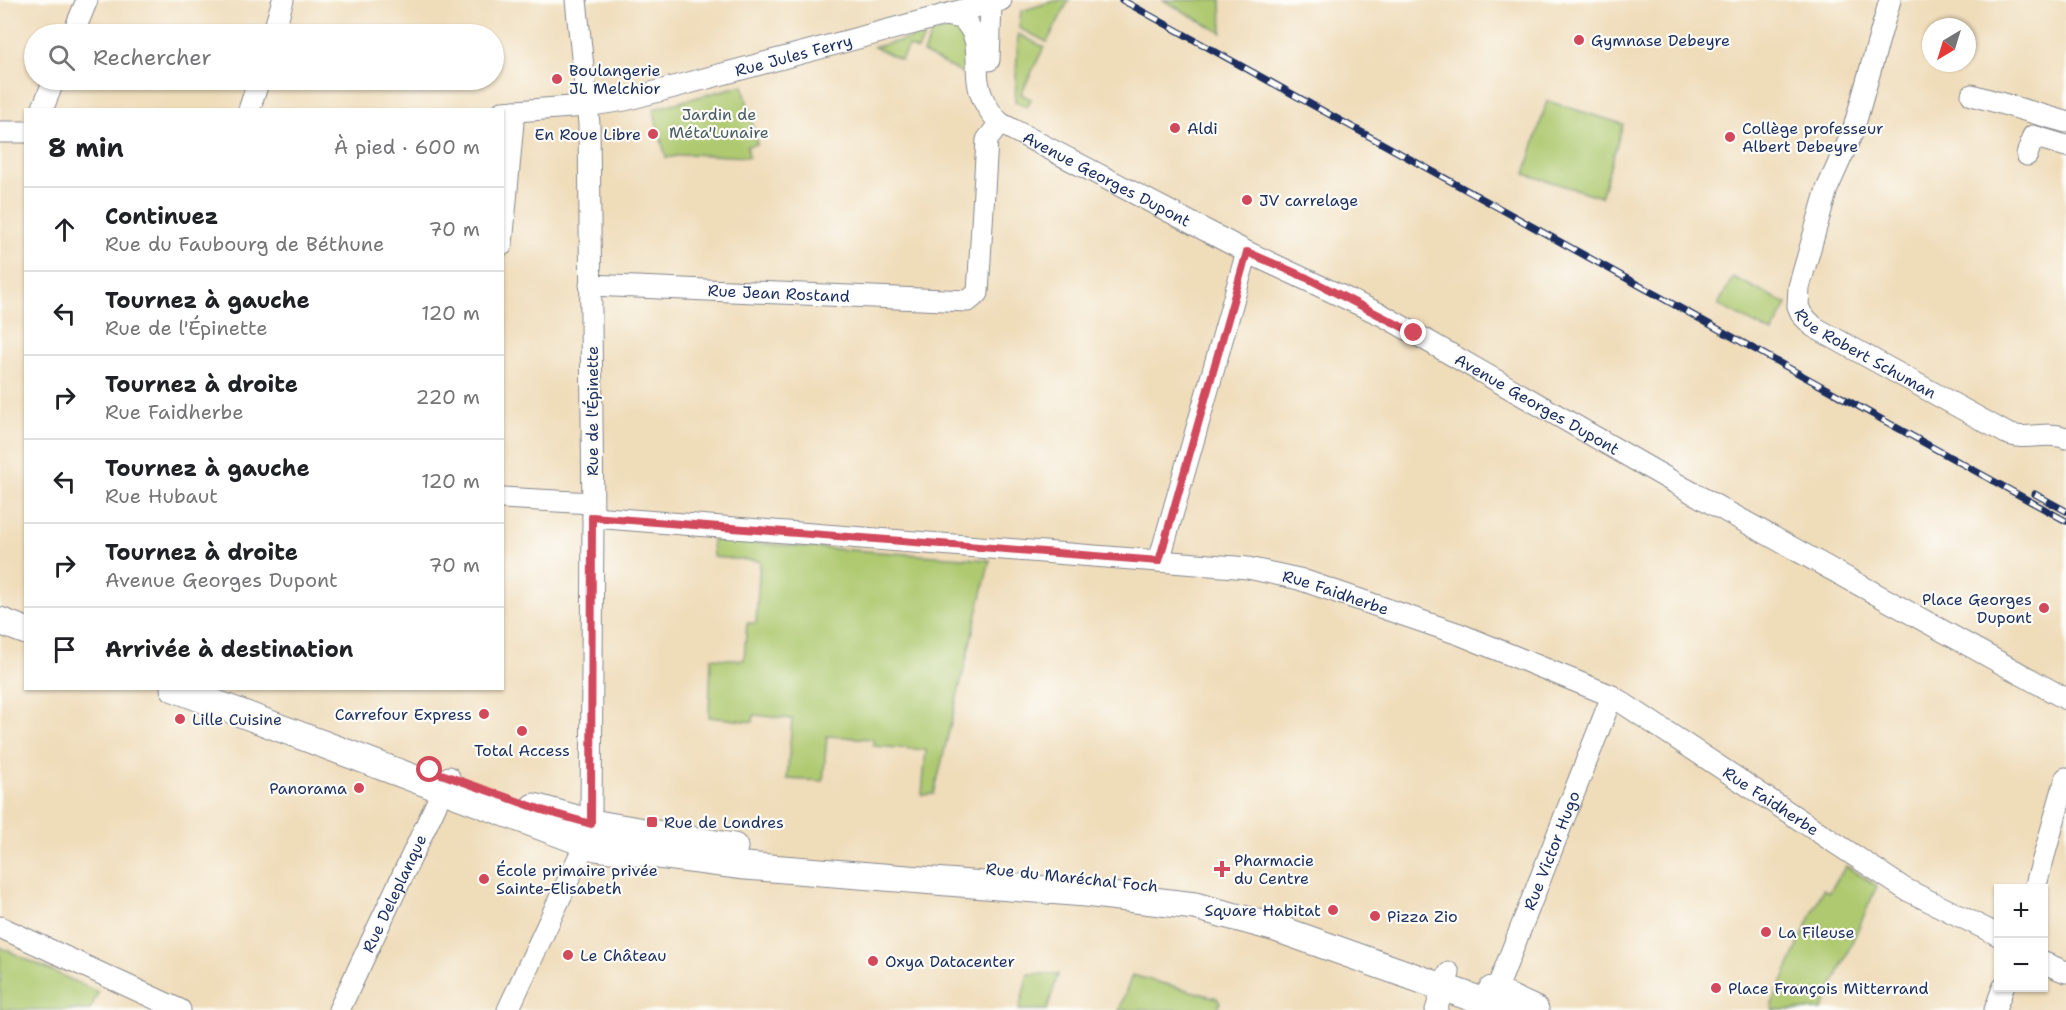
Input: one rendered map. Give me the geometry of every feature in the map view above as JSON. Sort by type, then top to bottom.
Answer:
[{"type":"main road","points":[[0,607],[24,616]]},
{"type":"main road","points":[[0,621],[24,630]]},
{"type":"main road","points":[[180,690],[446,783]]},
{"type":"main road","points":[[214,690],[446,783]]},
{"type":"main road","name":"Rue du Maréchal Foch","points":[[446,783],[542,810],[588,834],[761,851],[1013,870],[1149,884],[1262,912],[1443,990],[1535,1010]]},
{"type":"street","points":[[76,24],[87,0]]},
{"type":"street","points":[[276,24],[283,0]]},
{"type":"street","name":"Rue de l'Épinette","points":[[576,0],[585,106],[589,124],[592,510],[588,834]]},
{"type":"street","name":"Rue Robert Schuman","points":[[1890,0],[1853,131],[1822,206],[1799,287],[1798,306],[1802,315],[1815,327],[2006,433],[2022,438],[2049,434],[2066,438]]},
{"type":"street","points":[[996,1],[989,103],[997,120]]},
{"type":"street","name":"Rue Jules Ferry","points":[[508,111],[585,106],[625,100],[996,1]]},
{"type":"street","points":[[943,15],[962,18],[976,36],[978,83],[988,111],[997,120]]},
{"type":"street","points":[[43,108],[50,90]]},
{"type":"street","points":[[250,108],[256,90]]},
{"type":"street","points":[[1972,95],[2066,122]]},
{"type":"street","points":[[504,200],[508,111]]},
{"type":"street","name":"Avenue Georges Dupont","points":[[997,120],[1247,252],[1384,316],[1684,488],[2066,699]]},
{"type":"street","name":"Rue Jean Rostand","points":[[590,285],[968,301],[978,293],[987,140],[997,120]]},
{"type":"street","points":[[0,132],[24,132]]},
{"type":"street","points":[[2027,155],[2033,136],[2066,146]]},
{"type":"street","points":[[1159,561],[1247,252]]},
{"type":"street","name":"Rue Faidherbe","points":[[504,498],[592,510],[1260,570],[1299,579],[1494,646],[1612,696],[1905,889],[1994,933]]},
{"type":"street","name":"Rue Victor Hugo","points":[[1498,1002],[1612,696]]},
{"type":"street","points":[[2035,884],[2066,778]]},
{"type":"street","name":"Rue Deleplanque","points":[[339,1010],[446,783]]},
{"type":"street","points":[[508,1010],[588,834]]},
{"type":"street","points":[[0,927],[180,1010]]},
{"type":"street","points":[[2048,965],[2066,972]]},
{"type":"street","points":[[1995,1010],[2001,992]]},
{"type":"green space","points":[[1057,0],[1069,0],[1047,42],[1019,28],[1021,11]]},
{"type":"green space","points":[[1163,0],[1221,0],[1222,33]]},
{"type":"green space","points":[[952,28],[963,35],[966,40],[968,71],[964,74],[923,53],[932,33]]},
{"type":"green space","points":[[1018,34],[1044,47],[1021,94],[1031,99],[1027,107],[1015,101]]},
{"type":"green space","points":[[925,35],[918,50],[908,46],[901,60],[874,47]]},
{"type":"green space","name":"Jardin de Méta'Lunaire","points":[[743,85],[757,144],[747,146],[749,157],[688,154],[666,158],[653,109]]},
{"type":"green space","points":[[1547,101],[1623,124],[1601,197],[1525,174]]},
{"type":"green space","points":[[1733,277],[1787,304],[1772,333],[1718,305]]},
{"type":"green space","points":[[712,540],[990,560],[934,794],[922,795],[926,750],[873,746],[873,739],[827,736],[823,781],[787,779],[792,719],[754,715],[753,722],[709,717],[711,658],[744,660],[747,623],[756,623],[760,561],[713,557]]},
{"type":"green space","points":[[1846,866],[1877,886],[1822,1010],[1773,1010],[1772,1004],[1823,889],[1829,892]]},
{"type":"green space","points":[[0,947],[98,992],[90,1010],[0,1010]]},
{"type":"green space","points":[[1028,974],[1058,974],[1047,1010],[1019,1010]]},
{"type":"green space","points":[[1132,975],[1217,998],[1220,1003],[1218,1010],[1119,1010]]},
{"type":"railway","points":[[1122,0],[2066,521]]},
{"type":"railway","points":[[2035,494],[2066,511]]},
{"type":"place","name":"Gymnase Debeyre","points":[[1579,40]]},
{"type":"place","name":"Boulangerie JL Melchior","points":[[557,79]]},
{"type":"place","name":"Aldi","points":[[1175,128]]},
{"type":"place","name":"En Roue Libre","points":[[653,134]]},
{"type":"place","name":"Collège professeur Albert Debeyre","points":[[1730,137]]},
{"type":"place","name":"JV carrelage","points":[[1247,200]]},
{"type":"place","name":"Place Georges Dupont","points":[[2044,608]]},
{"type":"place","name":"Carrefour Express","points":[[484,714]]},
{"type":"place","name":"Lille Cuisine","points":[[180,719]]},
{"type":"place","name":"Total Access","points":[[522,731]]},
{"type":"place","name":"Panorama","points":[[359,788]]},
{"type":"place","name":"Rue de Londres","points":[[652,822]]},
{"type":"place","name":"Pharmacie du Centre","points":[[1222,869]]},
{"type":"place","name":"École primaire privée Sainte-Elisabeth","points":[[484,879]]},
{"type":"place","name":"Square Habitat","points":[[1333,910]]},
{"type":"place","name":"Pizza Zio","points":[[1375,916]]},
{"type":"place","name":"La Fileuse","points":[[1766,932]]},
{"type":"place","name":"Le Château","points":[[568,955]]},
{"type":"place","name":"Oxya Datacenter","points":[[873,961]]},
{"type":"place","name":"Place François Mitterrand","points":[[1716,988]]},
{"type":"route","points":[[430,770],[542,810],[591,824],[593,788],[592,517],[1159,561],[1247,252],[1307,278],[1414,333]]}]
